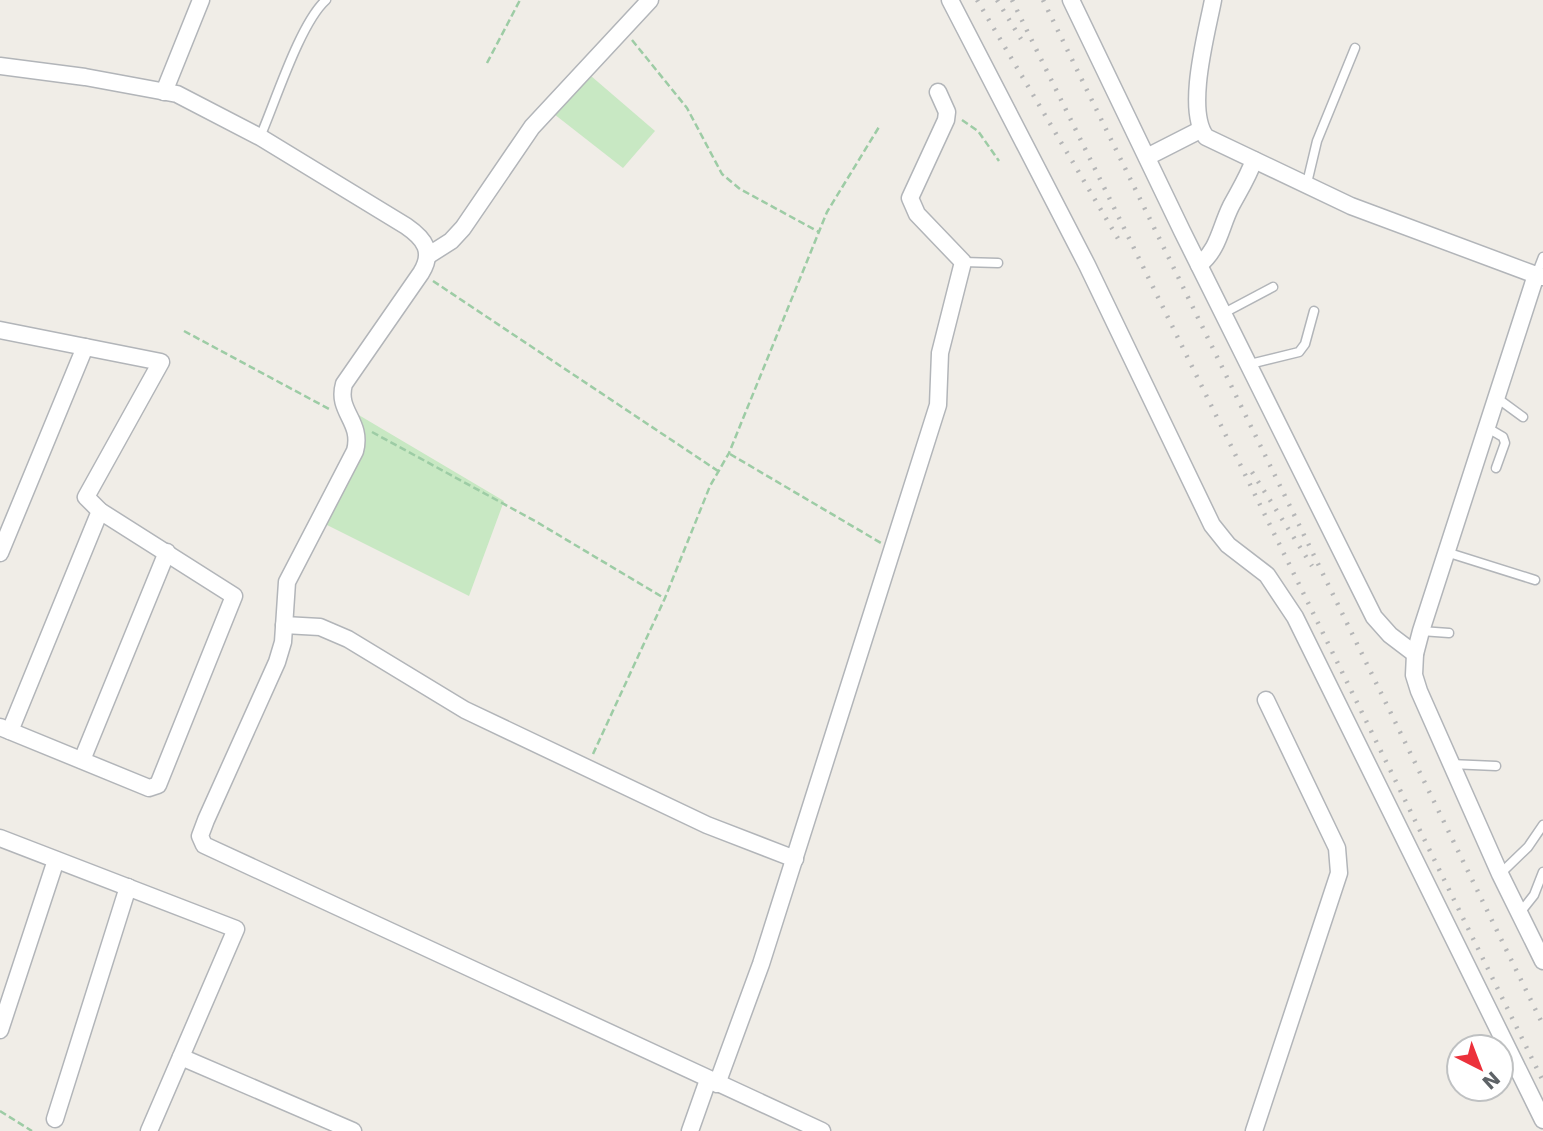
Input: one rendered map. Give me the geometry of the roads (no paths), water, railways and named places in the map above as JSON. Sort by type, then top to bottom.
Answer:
[{"type":"street","points":[[164,92],[201,0]]},
{"type":"street","points":[[650,0],[532,127],[463,228],[451,241],[429,255],[421,273],[344,384],[342,403],[353,422],[358,438],[355,450],[287,582],[284,625],[277,662],[200,836],[204,845],[822,1131]]},
{"type":"street","points":[[950,0],[1087,265],[1212,525],[1228,545],[1267,575],[1296,617],[1543,1120]]},
{"type":"street","points":[[1071,0],[1374,617],[1390,635],[1415,654]]},
{"type":"street","points":[[1213,0],[1196,106],[1200,130],[1211,141],[1307,183],[1351,206],[1539,276],[1496,397],[1421,631],[1415,654],[1414,675],[1450,764],[1543,961]]},
{"type":"street","points":[[0,66],[164,92],[188,99],[260,137],[417,233],[425,242],[429,255]]},
{"type":"street","points":[[690,1131],[761,964],[938,405],[940,353],[963,262],[917,214],[910,198],[946,120],[947,112],[938,92]]},
{"type":"street","points":[[1147,157],[1200,130]]},
{"type":"street","points":[[1199,265],[1216,247],[1230,207],[1247,180],[1254,160]]},
{"type":"street","points":[[1,334],[161,362],[86,497],[100,511],[234,596],[158,785],[149,788],[5,729],[100,511]]},
{"type":"street","points":[[0,553],[85,347]]},
{"type":"street","points":[[82,760],[167,552]]},
{"type":"street","points":[[284,625],[320,627],[348,639],[465,710],[707,825],[795,859]]},
{"type":"street","points":[[1254,1131],[1339,873],[1340,863],[1336,848],[1266,700]]},
{"type":"street","points":[[0,838],[236,929],[149,1131]]},
{"type":"street","points":[[0,1030],[57,860]]},
{"type":"street","points":[[55,1119],[128,887]]},
{"type":"street","points":[[181,1057],[353,1131]]},
{"type":"lane","points":[[260,137],[314,13],[326,0]]},
{"type":"lane","points":[[1307,183],[1317,141],[1355,48]]},
{"type":"lane","points":[[1539,276],[1543,257]]},
{"type":"lane","points":[[963,262],[998,263]]},
{"type":"lane","points":[[1224,313],[1273,287]]},
{"type":"lane","points":[[1250,364],[1299,352],[1305,344],[1314,312]]},
{"type":"lane","points":[[1496,397],[1523,417]]},
{"type":"lane","points":[[1486,428],[1503,437],[1505,443],[1496,468]]},
{"type":"lane","points":[[1446,552],[1535,580]]},
{"type":"lane","points":[[1421,631],[1449,633]]},
{"type":"lane","points":[[1450,764],[1496,766]]},
{"type":"lane","points":[[1500,874],[1528,846],[1543,825]]},
{"type":"lane","points":[[1519,914],[1534,895],[1543,872]]},
{"type":"railway","points":[[977,0],[1120,242]]},
{"type":"railway","points":[[997,0],[1021,39]]},
{"type":"railway","points":[[1012,0],[1543,1081]]},
{"type":"railway","points":[[1043,0],[1543,1025]]},
{"type":"railway","points":[[1252,472],[1312,566]]}]
